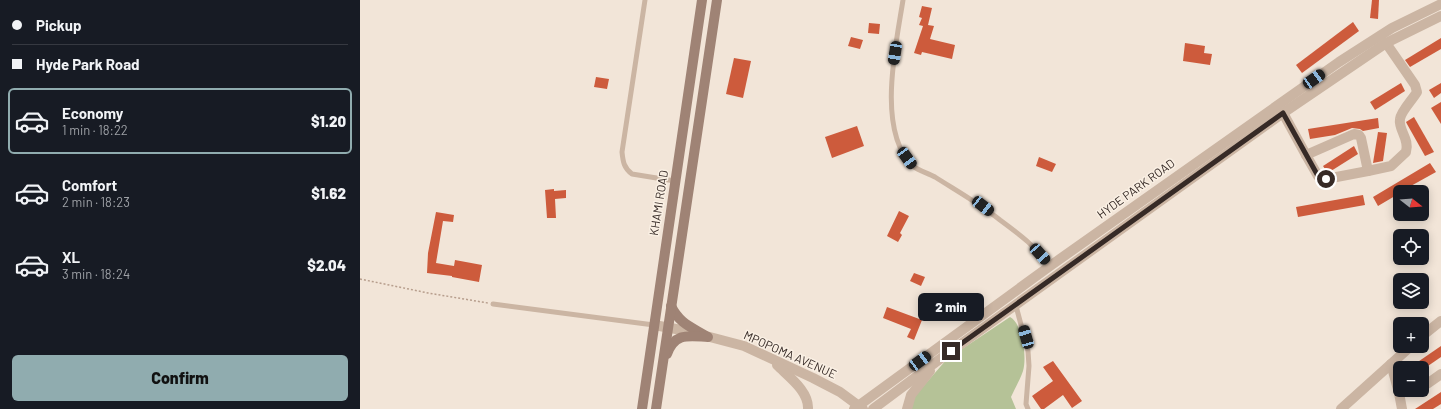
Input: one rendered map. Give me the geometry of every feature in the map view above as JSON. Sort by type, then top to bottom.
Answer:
[{"type":"main road","name":"KHAMI ROAD","points":[[642,409],[702,0]]},
{"type":"main road","points":[[656,409],[717,0]]},
{"type":"main road","points":[[671,306],[675,315],[679,319],[708,337]]},
{"type":"main road","points":[[663,365],[670,345],[674,341],[688,336],[708,337]]},
{"type":"street","name":"HYDE PARK ROAD","points":[[859,408],[1050,266],[1339,62],[1392,28],[1441,4]]},
{"type":"street","name":"HYDE PARK ROAD","points":[[873,409],[940,359],[1016,306],[1283,113],[1386,43],[1441,16]]},
{"type":"street","points":[[1283,113],[1318,176],[1322,178],[1326,179],[1391,166],[1406,152],[1407,142],[1400,122],[1400,117],[1417,92],[1415,85],[1386,43]]},
{"type":"street","points":[[1306,155],[1354,134],[1359,135],[1361,138],[1368,171]]},
{"type":"street","points":[[1429,330],[1441,321]]},
{"type":"street","name":"MPOPOMA AVENUE","points":[[654,325],[668,327],[744,346],[833,388],[859,408]]},
{"type":"street","points":[[1341,409],[1403,353]]},
{"type":"street","points":[[907,409],[911,395],[940,359]]},
{"type":"street","points":[[773,360],[804,394],[808,402],[808,409]]},
{"type":"street","points":[[1391,364],[1393,368]]},
{"type":"street","points":[[1429,383],[1441,374]]},
{"type":"street","points":[[1402,409],[1403,397]]},
{"type":"lane","points":[[645,0],[622,152],[624,164],[627,170],[632,174],[675,181]]},
{"type":"lane","points":[[903,0],[893,66],[892,98],[893,125],[901,149],[914,167],[983,206],[1030,243],[1050,266],[1056,276]]},
{"type":"lane","points":[[493,304],[654,325]]},
{"type":"lane","points":[[1016,306],[1028,351],[1029,366],[1026,404],[1028,409]]},
{"type":"path","points":[[360,279],[493,304]]},
{"type":"green space","points":[[1010,317],[1018,327],[1021,334],[1024,350],[1023,371],[1011,397],[1016,409],[911,409],[914,397],[947,359]]},
{"type":"building","points":[[1372,0],[1379,0],[1378,19],[1370,18]]},
{"type":"building","points":[[922,6],[932,8],[928,25],[934,26],[930,39],[955,45],[952,59],[922,52],[921,55],[914,53],[923,26],[919,25],[922,18],[919,17]]},
{"type":"building","points":[[1353,22],[1359,31],[1302,73],[1296,65]]},
{"type":"building","points":[[869,23],[880,24],[879,34],[868,33]]},
{"type":"building","points":[[851,37],[863,40],[860,49],[848,46]]},
{"type":"building","points":[[1441,38],[1441,49],[1410,67],[1405,60]]},
{"type":"building","points":[[1185,43],[1205,46],[1204,53],[1212,54],[1210,65],[1183,61]]},
{"type":"building","points":[[734,58],[751,61],[743,98],[726,94]]},
{"type":"building","points":[[596,77],[609,79],[607,89],[594,87]]},
{"type":"building","points":[[1401,83],[1405,91],[1375,110],[1370,102]]},
{"type":"building","points":[[1441,83],[1441,93],[1434,98],[1429,90]]},
{"type":"building","points":[[1441,102],[1441,124],[1431,108]]},
{"type":"building","points":[[1414,117],[1434,152],[1425,156],[1406,122]]},
{"type":"building","points":[[1378,118],[1379,128],[1363,131],[1352,128],[1335,135],[1310,139],[1308,129]]},
{"type":"building","points":[[857,126],[864,146],[832,158],[825,137]]},
{"type":"building","points":[[1378,132],[1387,133],[1383,161],[1373,163]]},
{"type":"building","points":[[1354,146],[1358,154],[1327,172],[1323,166]]},
{"type":"building","points":[[1039,157],[1056,164],[1052,172],[1036,166]]},
{"type":"building","points":[[1430,163],[1436,172],[1413,185],[1393,185]]},
{"type":"building","points":[[1393,185],[1393,197],[1378,206],[1373,197]]},
{"type":"building","points":[[554,189],[554,191],[566,190],[566,198],[555,199],[556,218],[547,218],[545,190]]},
{"type":"building","points":[[1363,195],[1365,205],[1298,217],[1296,207]]},
{"type":"building","points":[[899,211],[909,216],[900,233],[902,235],[898,242],[887,236]]},
{"type":"building","points":[[436,212],[454,215],[453,222],[443,221],[436,263],[454,266],[455,260],[482,265],[479,282],[452,276],[427,273],[428,253]]},
{"type":"building","points":[[914,273],[925,277],[921,286],[910,281]]},
{"type":"building","points":[[887,307],[922,320],[914,340],[907,337],[911,329],[883,318]]},
{"type":"building","points":[[1441,346],[1441,357],[1429,365],[1429,361],[1419,361]]},
{"type":"building","points":[[1053,361],[1082,401],[1072,408],[1063,395],[1044,409],[1041,409],[1032,396],[1053,381],[1043,367]]},
{"type":"building","points":[[1441,392],[1441,404],[1433,409],[1415,409]]},
{"type":"route","points":[[951,351],[1016,306],[1283,113],[1318,176],[1326,179]]}]
